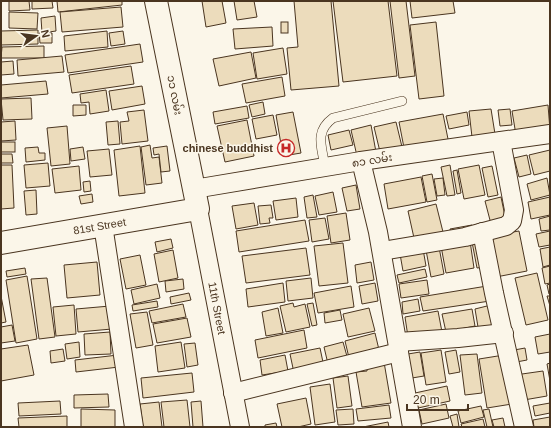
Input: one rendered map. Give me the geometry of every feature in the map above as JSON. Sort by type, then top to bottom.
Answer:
[{"type":"street","name":"၁၁ လမ်း","points":[[156,1],[196,199]]},
{"type":"street","name":"၈၁ လမ်း","points":[[196,199],[325,167],[550,134]]},
{"type":"street","points":[[382,251],[465,237],[506,226],[512,221],[514,215],[501,141]]},
{"type":"street","points":[[361,161],[382,251],[412,427]]},
{"type":"street","name":"81st Street","points":[[1,243],[103,225],[196,199]]},
{"type":"street","name":"11th Street","points":[[196,199],[240,427]]},
{"type":"street","points":[[103,225],[134,427]]},
{"type":"street","points":[[482,232],[524,427]]},
{"type":"street","points":[[233,393],[399,347],[504,333]]},
{"type":"lane","points":[[325,167],[320,133],[326,124],[333,118],[402,101]]},
{"type":"building","points":[[9,1],[29,1],[30,10],[9,11]]},
{"type":"building","points":[[32,1],[52,1],[53,8],[32,9]]},
{"type":"building","points":[[57,1],[122,1],[122,5],[58,12]]},
{"type":"building","points":[[202,1],[222,1],[226,23],[206,27]]},
{"type":"building","points":[[234,1],[254,1],[257,17],[237,20]]},
{"type":"building","points":[[294,1],[331,1],[339,86],[291,90],[287,48],[298,47]]},
{"type":"building","points":[[333,1],[388,1],[397,76],[343,82]]},
{"type":"building","points":[[390,1],[406,1],[415,76],[399,78]]},
{"type":"building","points":[[410,1],[453,1],[455,13],[412,18]]},
{"type":"building","points":[[121,7],[123,27],[62,32],[60,12]]},
{"type":"building","points":[[9,12],[38,13],[37,29],[9,28]]},
{"type":"building","points":[[55,16],[56,31],[42,33],[41,18]]},
{"type":"building","points":[[281,22],[288,22],[288,33],[281,33]]},
{"type":"building","points":[[436,22],[444,96],[419,99],[410,25]]},
{"type":"building","points":[[272,27],[273,46],[235,49],[233,29]]},
{"type":"building","points":[[38,30],[38,44],[1,45],[1,31]]},
{"type":"building","points":[[107,31],[108,47],[65,51],[64,36]]},
{"type":"building","points":[[123,31],[125,44],[111,46],[109,33]]},
{"type":"building","points":[[39,33],[52,33],[52,43],[40,43]]},
{"type":"building","points":[[140,44],[143,62],[68,73],[65,55]]},
{"type":"building","points":[[44,46],[44,58],[1,58],[2,47]]},
{"type":"building","points":[[283,48],[287,74],[257,79],[253,53]]},
{"type":"building","points":[[251,52],[256,78],[219,86],[213,59]]},
{"type":"building","points":[[62,56],[64,72],[18,76],[17,60]]},
{"type":"building","points":[[13,61],[14,74],[1,75],[1,62]]},
{"type":"building","points":[[131,66],[134,84],[72,93],[69,75]]},
{"type":"building","points":[[282,77],[285,96],[246,103],[242,84]]},
{"type":"building","points":[[46,81],[48,94],[1,98],[1,85]]},
{"type":"building","points":[[142,86],[145,104],[112,110],[109,91]]},
{"type":"building","points":[[106,90],[109,111],[90,114],[89,102],[81,103],[80,94]]},
{"type":"building","points":[[31,98],[32,119],[3,120],[1,99]]},
{"type":"building","points":[[263,102],[265,114],[252,117],[249,105]]},
{"type":"building","points":[[73,105],[86,105],[86,115],[73,116]]},
{"type":"building","points":[[548,105],[550,130],[516,135],[512,111]]},
{"type":"building","points":[[247,106],[249,118],[215,124],[213,112]]},
{"type":"building","points":[[491,109],[495,134],[472,137],[469,111]]},
{"type":"building","points":[[510,109],[512,125],[500,126],[498,110]]},
{"type":"building","points":[[144,110],[148,141],[122,144],[120,122],[129,121],[127,112]]},
{"type":"building","points":[[293,112],[301,153],[283,156],[276,115]]},
{"type":"building","points":[[467,112],[469,125],[449,129],[446,116]]},
{"type":"building","points":[[443,114],[449,144],[405,153],[399,122]]},
{"type":"building","points":[[273,115],[277,135],[256,139],[252,119]]},
{"type":"building","points":[[247,120],[254,156],[225,162],[217,126]]},
{"type":"building","points":[[15,121],[16,140],[1,141],[1,122]]},
{"type":"building","points":[[118,121],[120,144],[108,145],[106,122]]},
{"type":"building","points":[[396,122],[403,151],[381,156],[374,127]]},
{"type":"building","points":[[371,125],[376,152],[357,156],[351,130]]},
{"type":"building","points":[[67,126],[70,164],[51,166],[47,128]]},
{"type":"building","points":[[349,130],[353,145],[331,150],[328,135]]},
{"type":"building","points":[[1,142],[15,142],[15,152],[1,152]]},
{"type":"building","points":[[150,145],[152,158],[159,157],[162,183],[146,185],[141,147]]},
{"type":"building","points":[[140,146],[145,193],[119,196],[114,150]]},
{"type":"building","points":[[167,146],[170,171],[161,172],[159,154],[154,155],[153,148]]},
{"type":"building","points":[[38,147],[39,153],[45,153],[45,160],[26,162],[25,148]]},
{"type":"building","points":[[83,147],[85,159],[71,161],[70,149]]},
{"type":"building","points":[[109,149],[112,175],[90,177],[87,151]]},
{"type":"building","points":[[550,150],[550,171],[534,175],[529,155]]},
{"type":"building","points":[[1,154],[12,154],[13,163],[1,163]]},
{"type":"building","points":[[527,155],[531,174],[519,177],[514,158]]},
{"type":"building","points":[[48,163],[50,186],[26,188],[24,165]]},
{"type":"building","points":[[1,165],[12,165],[14,208],[1,209]]},
{"type":"building","points":[[450,165],[455,195],[447,196],[441,167]]},
{"type":"building","points":[[479,165],[485,195],[464,199],[458,169]]},
{"type":"building","points":[[79,166],[81,190],[55,193],[52,169]]},
{"type":"building","points":[[492,166],[498,195],[488,197],[482,168]]},
{"type":"building","points":[[457,170],[461,193],[457,194],[453,171]]},
{"type":"building","points":[[432,174],[437,200],[427,202],[422,176]]},
{"type":"building","points":[[421,177],[426,202],[388,209],[384,184]]},
{"type":"building","points":[[443,178],[445,195],[437,196],[434,179]]},
{"type":"building","points":[[547,178],[550,195],[531,200],[527,184]]},
{"type":"building","points":[[90,181],[91,191],[84,192],[83,182]]},
{"type":"building","points":[[356,185],[360,209],[347,211],[342,188]]},
{"type":"building","points":[[36,190],[37,214],[26,215],[24,191]]},
{"type":"building","points":[[333,192],[337,212],[319,215],[315,196]]},
{"type":"building","points":[[92,194],[93,202],[81,204],[79,196]]},
{"type":"building","points":[[313,195],[317,217],[307,218],[304,197]]},
{"type":"building","points":[[501,197],[506,221],[491,224],[485,201]]},
{"type":"building","points":[[550,197],[550,215],[531,219],[528,202]]},
{"type":"building","points":[[296,198],[298,217],[276,220],[273,201]]},
{"type":"building","points":[[254,203],[258,225],[236,229],[232,206]]},
{"type":"building","points":[[436,204],[443,232],[414,238],[408,211]]},
{"type":"building","points":[[271,205],[273,218],[269,218],[270,223],[260,224],[258,206]]},
{"type":"building","points":[[346,213],[350,240],[331,243],[327,216]]},
{"type":"building","points":[[550,216],[550,230],[541,231],[539,219]]},
{"type":"building","points":[[325,218],[329,239],[312,242],[309,220]]},
{"type":"building","points":[[305,220],[309,241],[239,252],[236,231]]},
{"type":"building","points":[[472,225],[473,231],[451,236],[450,229]]},
{"type":"building","points":[[519,231],[527,271],[496,277],[489,236]]},
{"type":"building","points":[[550,231],[550,245],[539,247],[536,234]]},
{"type":"building","points":[[171,239],[173,248],[157,252],[155,242]]},
{"type":"building","points":[[470,241],[474,268],[446,273],[441,246]]},
{"type":"building","points":[[481,241],[485,267],[477,268],[472,242]]},
{"type":"building","points":[[343,243],[348,283],[319,286],[314,246]]},
{"type":"building","points":[[439,247],[444,274],[431,277],[426,250]]},
{"type":"building","points":[[550,247],[550,265],[543,267],[540,249]]},
{"type":"building","points":[[306,248],[310,275],[246,283],[242,256]]},
{"type":"building","points":[[423,249],[426,266],[403,271],[400,254]]},
{"type":"building","points":[[173,250],[178,278],[159,282],[154,254]]},
{"type":"building","points":[[140,255],[146,285],[126,289],[120,259]]},
{"type":"building","points":[[97,262],[100,295],[67,298],[64,265]]},
{"type":"building","points":[[371,262],[374,280],[357,283],[355,265]]},
{"type":"building","points":[[550,266],[550,283],[545,284],[542,268]]},
{"type":"building","points":[[25,268],[26,274],[7,277],[6,271]]},
{"type":"building","points":[[425,269],[427,277],[399,283],[397,275]]},
{"type":"building","points":[[537,273],[548,320],[526,325],[515,278]]},
{"type":"building","points":[[27,276],[37,339],[16,343],[6,280]]},
{"type":"building","points":[[47,278],[55,337],[39,339],[31,279]]},
{"type":"building","points":[[311,278],[313,298],[288,301],[286,281]]},
{"type":"building","points":[[183,279],[184,289],[166,292],[165,281]]},
{"type":"building","points":[[427,280],[429,294],[401,298],[399,284]]},
{"type":"building","points":[[283,283],[285,302],[248,307],[246,289]]},
{"type":"building","points":[[375,283],[378,301],[362,304],[359,286]]},
{"type":"building","points":[[157,284],[160,298],[134,304],[131,290]]},
{"type":"building","points":[[550,284],[550,293],[549,294],[547,285]]},
{"type":"building","points":[[351,286],[354,307],[318,313],[314,293]]},
{"type":"building","points":[[487,286],[490,301],[423,311],[420,297]]},
{"type":"building","points":[[189,293],[191,300],[171,304],[170,297]]},
{"type":"building","points":[[1,296],[6,322],[1,323]]},
{"type":"building","points":[[547,296],[550,296],[550,306]]},
{"type":"building","points":[[418,299],[420,311],[403,314],[402,302]]},
{"type":"building","points":[[157,301],[158,307],[133,311],[132,305]]},
{"type":"building","points":[[293,303],[294,307],[305,304],[310,327],[286,332],[280,306]]},
{"type":"building","points":[[313,303],[317,325],[312,326],[307,304]]},
{"type":"building","points":[[183,304],[186,317],[152,323],[149,311]]},
{"type":"building","points":[[74,305],[76,334],[56,336],[53,307]]},
{"type":"building","points":[[491,305],[495,325],[478,327],[475,309]]},
{"type":"building","points":[[110,306],[112,329],[78,332],[76,309]]},
{"type":"building","points":[[278,308],[283,333],[266,336],[262,312]]},
{"type":"building","points":[[369,308],[375,331],[348,337],[343,314]]},
{"type":"building","points":[[472,309],[475,326],[446,332],[442,314]]},
{"type":"building","points":[[340,310],[342,320],[325,323],[324,313]]},
{"type":"building","points":[[438,311],[442,332],[408,337],[405,317]]},
{"type":"building","points":[[147,312],[153,345],[136,348],[130,314]]},
{"type":"building","points":[[187,318],[191,337],[157,343],[153,324]]},
{"type":"building","points":[[12,325],[15,341],[1,343],[1,327]]},
{"type":"building","points":[[304,330],[307,348],[258,358],[255,340]]},
{"type":"building","points":[[110,332],[111,354],[85,355],[84,334]]},
{"type":"building","points":[[375,333],[380,354],[350,362],[345,341]]},
{"type":"building","points":[[550,334],[550,352],[538,354],[535,337]]},
{"type":"building","points":[[79,342],[80,357],[67,359],[65,344]]},
{"type":"building","points":[[181,342],[185,368],[158,372],[155,346]]},
{"type":"building","points":[[343,342],[348,360],[328,364],[324,347]]},
{"type":"building","points":[[195,343],[198,365],[187,367],[184,344]]},
{"type":"building","points":[[28,345],[34,375],[1,381],[1,349]]},
{"type":"building","points":[[320,348],[324,367],[294,373],[290,354]]},
{"type":"building","points":[[525,348],[527,360],[511,363],[509,351]]},
{"type":"building","points":[[63,349],[65,361],[51,363],[50,351]]},
{"type":"building","points":[[441,350],[446,382],[426,385],[421,353]]},
{"type":"building","points":[[456,350],[460,372],[449,374],[445,352]]},
{"type":"building","points":[[420,352],[424,376],[412,378],[408,354]]},
{"type":"building","points":[[477,354],[482,393],[465,395],[460,355]]},
{"type":"building","points":[[118,355],[119,367],[76,372],[75,360]]},
{"type":"building","points":[[285,355],[288,371],[262,375],[260,360]]},
{"type":"building","points":[[504,355],[512,404],[487,408],[479,359]]},
{"type":"building","points":[[384,362],[391,403],[362,407],[356,372],[367,371],[367,364]]},
{"type":"building","points":[[550,363],[550,381],[547,364]]},
{"type":"building","points":[[543,371],[547,396],[518,401],[515,375]]},
{"type":"building","points":[[192,373],[194,392],[143,398],[141,378]]},
{"type":"building","points":[[348,376],[352,406],[337,408],[333,378]]},
{"type":"building","points":[[330,384],[335,422],[315,425],[310,387]]},
{"type":"building","points":[[447,386],[450,401],[418,408],[415,393]]},
{"type":"building","points":[[108,394],[109,407],[74,408],[74,395]]},
{"type":"building","points":[[306,398],[311,424],[298,427],[282,427],[277,404]]},
{"type":"building","points":[[187,400],[190,427],[164,427],[161,402]]},
{"type":"building","points":[[60,401],[61,414],[19,416],[18,403]]},
{"type":"building","points":[[201,401],[203,427],[193,427],[191,402]]},
{"type":"building","points":[[159,402],[162,427],[143,427],[140,404]]},
{"type":"building","points":[[550,403],[550,413],[535,416],[533,406]]},
{"type":"building","points":[[446,404],[449,418],[422,424],[419,410]]},
{"type":"building","points":[[389,405],[391,418],[358,421],[356,409]]},
{"type":"building","points":[[481,406],[484,417],[461,423],[458,411]]},
{"type":"building","points":[[81,409],[115,410],[115,427],[81,427]]},
{"type":"building","points":[[353,409],[354,424],[338,425],[336,410]]},
{"type":"building","points":[[489,409],[493,427],[487,427],[483,410]]},
{"type":"building","points":[[457,414],[459,427],[453,427],[450,416]]},
{"type":"building","points":[[67,416],[67,427],[19,427],[18,418]]},
{"type":"building","points":[[550,417],[550,427],[534,427],[533,420]]},
{"type":"building","points":[[503,418],[505,427],[494,427],[492,420]]},
{"type":"building","points":[[483,419],[485,427],[462,427],[461,424]]},
{"type":"building","points":[[388,422],[389,427],[363,427]]},
{"type":"building","points":[[276,423],[277,427],[265,427],[265,425]]},
{"type":"place","name":"chinese buddhist","points":[[286,148]]}]
